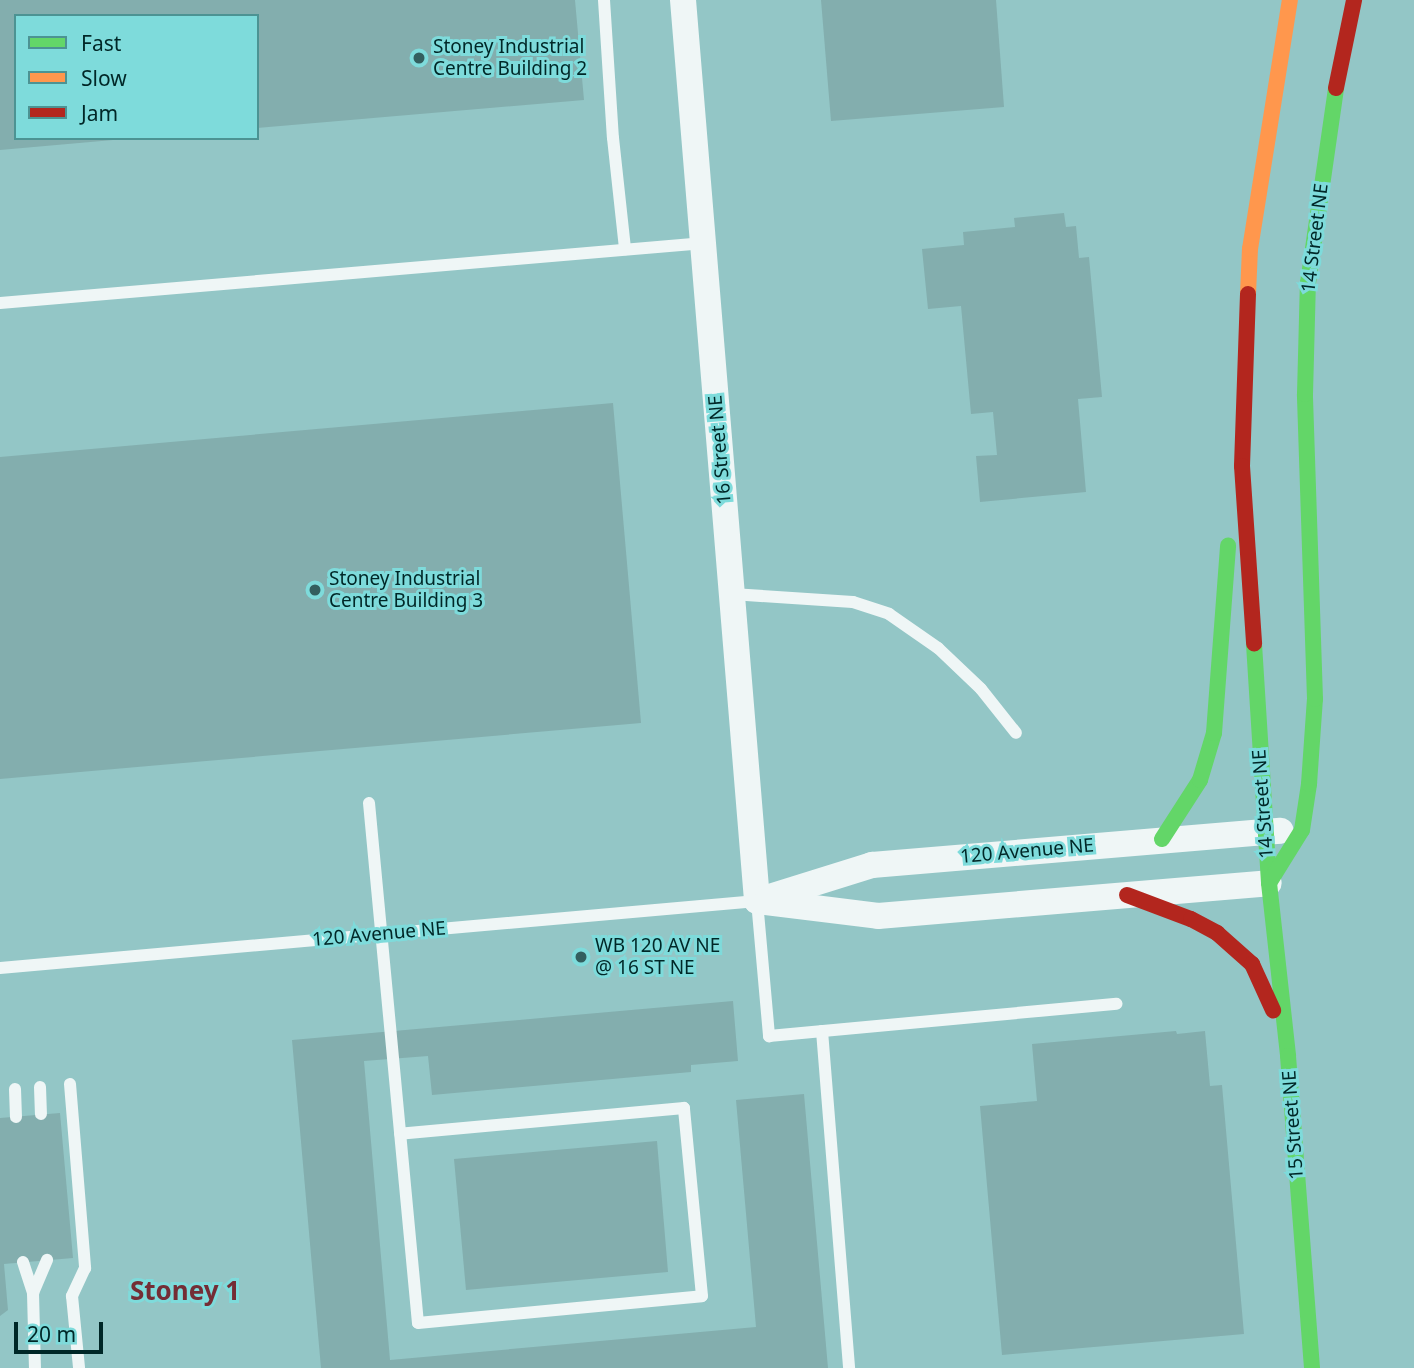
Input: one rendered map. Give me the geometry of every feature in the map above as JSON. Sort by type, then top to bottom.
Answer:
[{"type":"street","name":"16 Street NE","points":[[683,0],[757,901]]},
{"type":"street","name":"14 Street NE","points":[[1269,883],[1242,466],[1250,248],[1290,0]]},
{"type":"street","name":"14 Street NE","points":[[1269,883],[1302,830],[1310,784],[1315,699],[1305,394],[1308,283],[1330,120],[1354,0]]},
{"type":"street","points":[[1162,839],[1199,780],[1214,733],[1226,554],[1242,466]]},
{"type":"street","name":"120 Avenue NE","points":[[757,901],[872,865],[1162,839],[1302,830]]},
{"type":"street","name":"120 Avenue NE","points":[[757,901],[878,916],[1269,883]]},
{"type":"street","name":"15 Street NE","points":[[1269,883],[1287,1056],[1312,1368]]},
{"type":"street","points":[[1127,895],[1191,919],[1217,933],[1252,964],[1267,991],[1287,1056]]},
{"type":"lane","points":[[604,0],[613,138],[625,249]]},
{"type":"lane","points":[[0,303],[704,243]]},
{"type":"lane","points":[[732,594],[853,602],[889,614],[939,649],[981,689],[1016,733]]},
{"type":"lane","points":[[369,803],[381,934],[400,1135],[418,1323],[702,1296],[684,1108],[400,1135]]},
{"type":"lane","points":[[757,901],[769,1036],[1117,1004]]},
{"type":"lane","name":"120 Avenue NE","points":[[0,968],[757,901]]},
{"type":"lane","points":[[822,1031],[849,1368]]},
{"type":"lane","points":[[70,1084],[85,1268],[72,1296],[79,1368]]},
{"type":"lane","points":[[40,1087],[41,1114]]},
{"type":"lane","points":[[15,1089],[16,1116]]},
{"type":"lane","points":[[33,1293],[47,1260]]},
{"type":"lane","points":[[23,1262],[33,1293],[35,1368]]},
{"type":"building","name":"Stoney Industrial Centre Building 2","points":[[0,0],[575,0],[584,100],[259,128],[259,14],[14,14],[14,140],[113,140],[0,150]]},
{"type":"building","points":[[821,0],[996,0],[1004,107],[831,121]]},
{"type":"building","points":[[1064,213],[1066,227],[1076,226],[1079,258],[1089,257],[1102,397],[1078,399],[1086,492],[980,502],[976,456],[997,455],[993,412],[971,414],[961,306],[928,309],[922,249],[964,245],[963,232],[1015,227],[1014,218]]},
{"type":"building","name":"Stoney Industrial Centre Building 3","points":[[613,403],[641,723],[0,779],[0,457]]},
{"type":"building","points":[[733,1001],[738,1061],[691,1065],[691,1072],[432,1095],[428,1056],[364,1061],[390,1360],[756,1327],[736,1100],[804,1094],[828,1368],[321,1368],[292,1040]]},
{"type":"building","points":[[1176,1031],[1177,1034],[1205,1031],[1210,1086],[1222,1085],[1244,1334],[1002,1355],[980,1106],[1037,1101],[1032,1044]]},
{"type":"building","points":[[60,1113],[73,1258],[4,1264],[8,1310],[0,1316],[0,1118]]},
{"type":"building","points":[[657,1141],[668,1272],[466,1290],[454,1159]]},
{"type":"traffic: fast","points":[[1269,883],[1302,830],[1309,784],[1315,699],[1305,394],[1308,283],[1336,88]]},
{"type":"traffic: fast","points":[[1162,839],[1200,780],[1214,733],[1228,546]]},
{"type":"traffic: fast","points":[[1254,644],[1269,883],[1288,1056],[1312,1368]]},
{"type":"traffic: slow","points":[[1248,294],[1250,249],[1290,0]]},
{"type":"traffic: jam","points":[[1336,88],[1354,0]]},
{"type":"traffic: jam","points":[[1248,294],[1242,466],[1254,644]]},
{"type":"traffic: jam","points":[[1127,895],[1191,919],[1217,933],[1252,964],[1273,1010]]},
{"type":"place","name":"Stoney Industrial Centre Building 2","points":[[419,58]]},
{"type":"place","name":"Stoney Industrial Centre Building 3","points":[[315,590]]},
{"type":"place","name":"WB 120 AV NE @ 16 ST NE","points":[[581,957]]},
{"type":"district","name":"Stoney 1","points":[[185,1291]]}]
